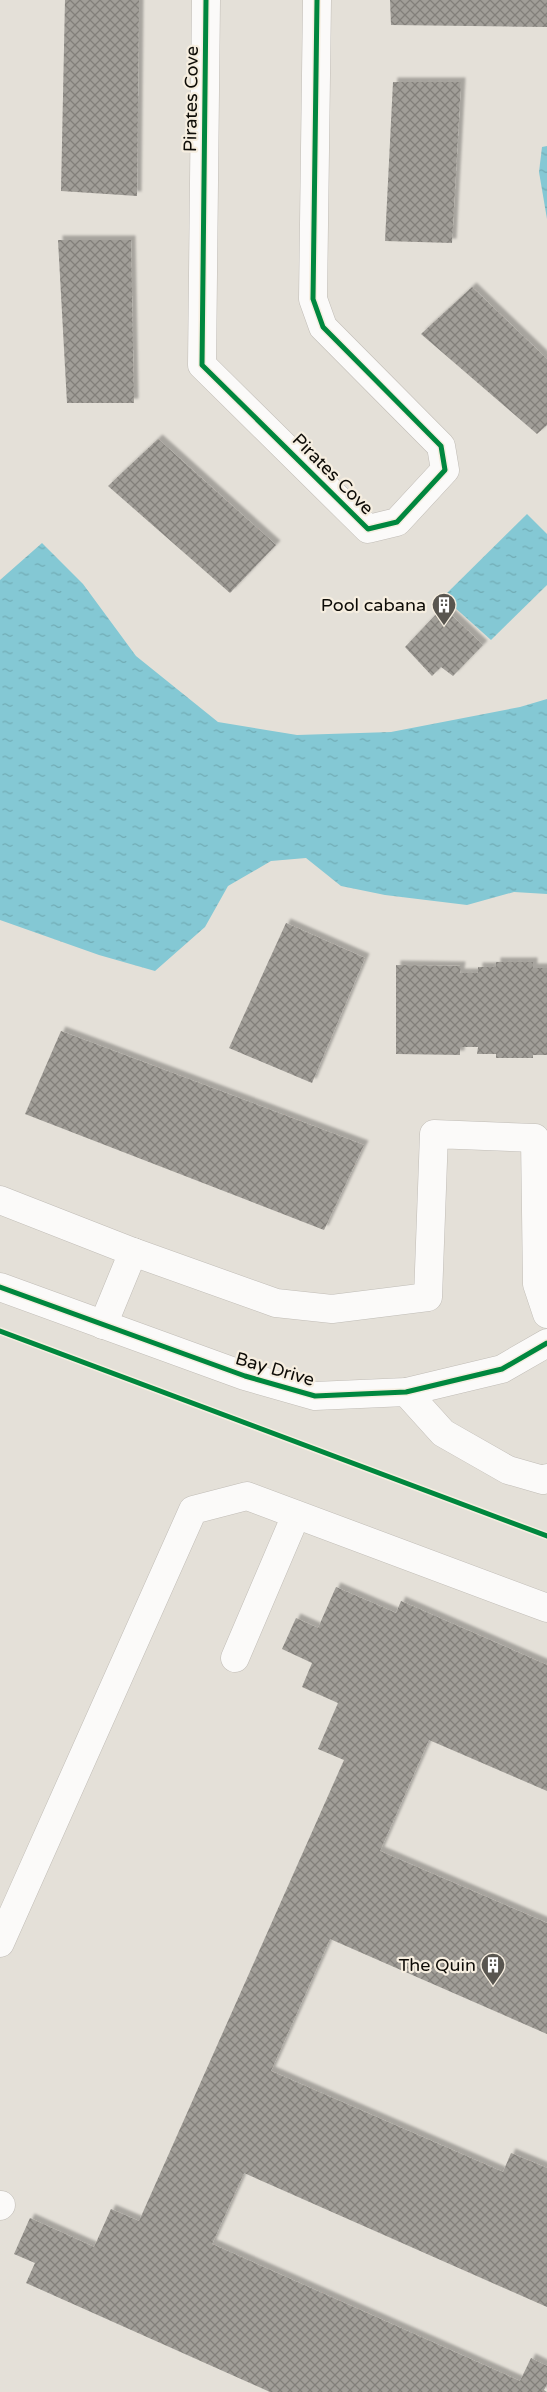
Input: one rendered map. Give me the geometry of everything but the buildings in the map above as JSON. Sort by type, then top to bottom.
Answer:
[{"type":"street","name":"Pirates Cove","points":[[206,0],[202,365],[368,528],[396,522],[445,470],[441,446],[323,327],[313,299],[317,0]]},
{"type":"street","points":[[0,1200],[133,1252],[276,1303],[332,1308],[428,1297],[434,1134],[535,1138],[537,1284],[547,1314]]},
{"type":"street","points":[[103,1324],[133,1252]]},
{"type":"street","name":"Bay Drive","points":[[0,1287],[245,1376],[315,1396],[406,1392],[502,1369],[547,1343]]},
{"type":"street","points":[[406,1392],[443,1433],[508,1470],[543,1480],[547,1478]]},
{"type":"street","points":[[0,1943],[193,1510],[247,1496],[547,1608]]},
{"type":"street","points":[[235,1658],[296,1515]]},
{"type":"water","points":[[547,146],[547,219],[539,172],[542,147]]},
{"type":"water","points":[[527,514],[547,534],[547,585],[491,640],[443,597]]},
{"type":"water","points":[[42,543],[83,584],[136,656],[218,722],[297,735],[391,732],[520,707],[547,699],[547,894],[514,892],[467,905],[385,895],[341,886],[306,858],[271,861],[228,886],[205,927],[155,971],[99,955],[0,920],[0,580]]},
{"type":"cycle path","points":[[206,0],[202,365],[368,529],[397,522],[445,470],[441,446],[323,327],[313,299],[317,0]]},
{"type":"cycle path","points":[[0,1287],[245,1376],[315,1396],[406,1392],[502,1369],[547,1343]]},
{"type":"cycle path","points":[[0,1331],[547,1536]]},
{"type":"place","name":"Pool cabana","points":[[444,626]]},
{"type":"place","name":"The Quin","points":[[493,1986]]}]
